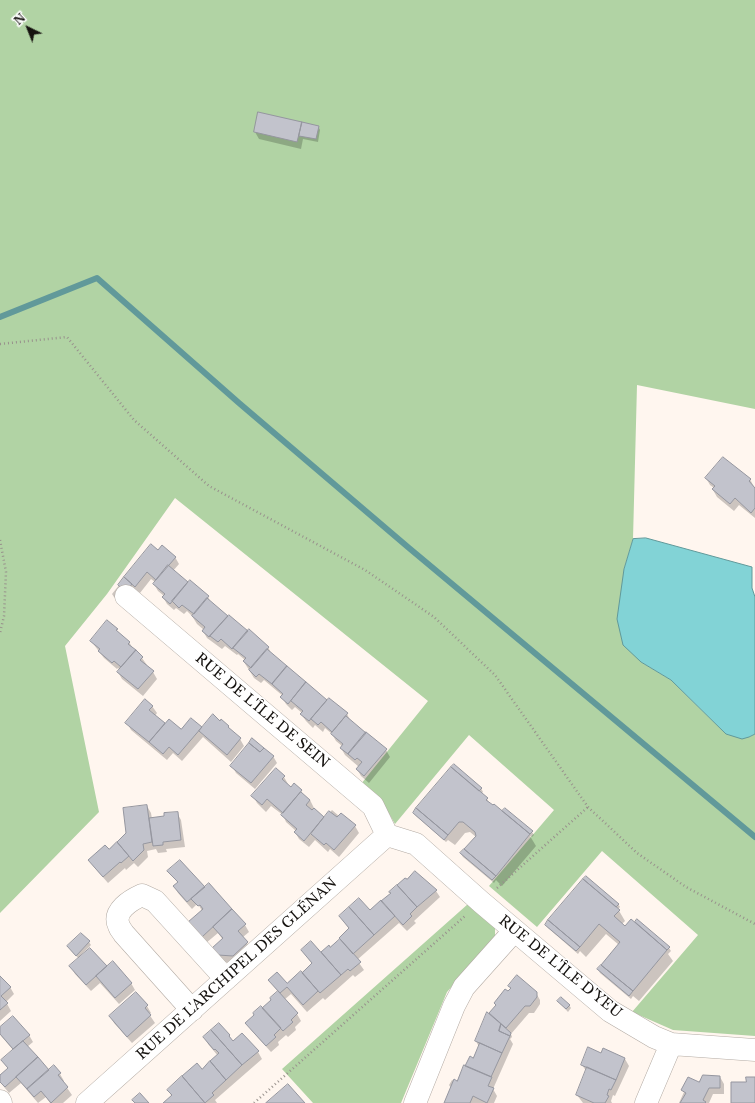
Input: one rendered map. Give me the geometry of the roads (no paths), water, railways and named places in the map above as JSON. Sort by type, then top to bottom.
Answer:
[{"type":"street","name":"RUE DE L'ÎLE DE SEIN","points":[[126,596],[373,806],[387,835]]},
{"type":"street","name":"RUE DE L'ÎLE D'YEU","points":[[387,835],[416,844],[514,931],[610,1011],[654,1037],[671,1044],[755,1050]]},
{"type":"street","name":"RUE DE L'ARCHIPEL DES GLÉNAN","points":[[87,1103],[387,835]]},
{"type":"street","points":[[192,1010],[124,934],[118,925],[118,915],[128,902],[142,895],[155,901],[226,979]]},
{"type":"street","points":[[416,1103],[454,1006],[464,987],[514,931]]},
{"type":"street","points":[[646,1103],[671,1044]]},
{"type":"water","points":[[646,538],[752,567],[752,588],[755,597],[755,734],[742,739],[726,734],[671,680],[641,662],[623,645],[617,619],[624,569],[633,539]]},
{"type":"waterway","points":[[0,317],[97,278],[239,403],[409,548],[755,837]]}]
